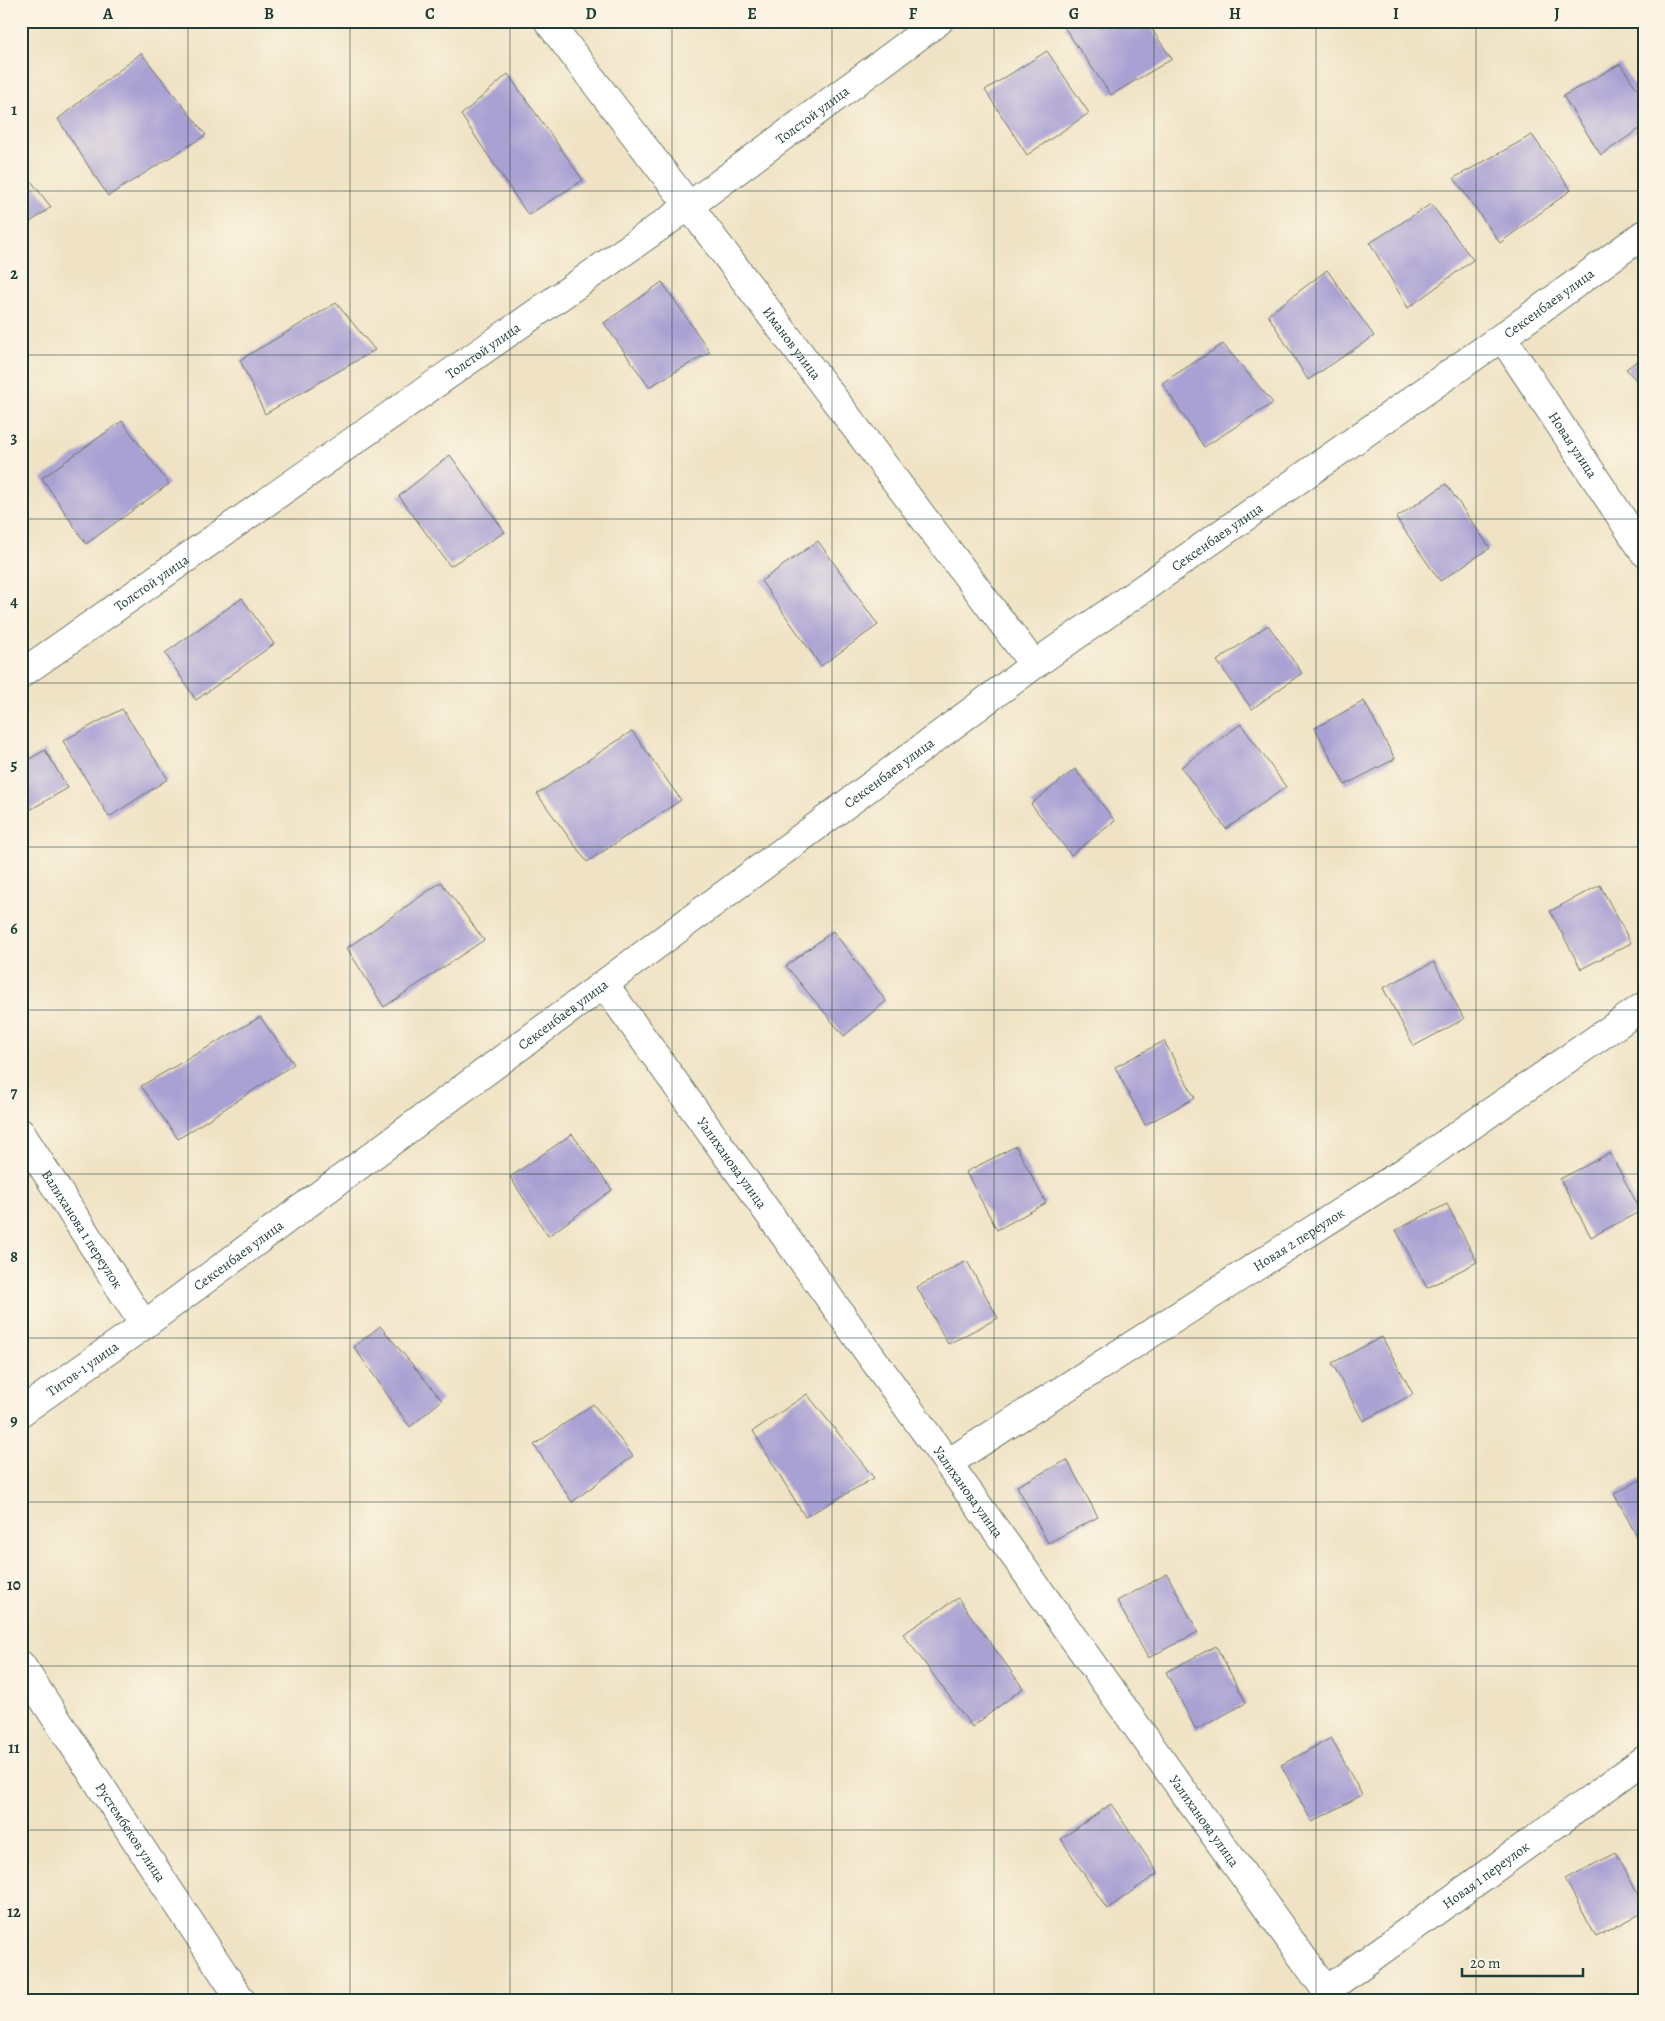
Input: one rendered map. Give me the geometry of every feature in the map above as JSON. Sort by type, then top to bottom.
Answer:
[{"type":"street","name":"Иманов улица","points":[[548,21],[690,206],[1034,665]]},
{"type":"street","name":"Толстой улица","points":[[21,674],[690,206],[939,21]]},
{"type":"street","name":"Сексенбаев улица","points":[[144,1325],[1034,665],[1502,337],[1644,234]]},
{"type":"street","name":"Новая улица","points":[[1502,337],[1644,552]]},
{"type":"street","name":"Уалиханова улица","points":[[604,984],[1330,1995]]},
{"type":"street","name":"Новая 2 переулок","points":[[948,1463],[1410,1168],[1644,1006]]},
{"type":"street","name":"Валиханова 1 переулок","points":[[21,1132],[144,1325]]},
{"type":"street","name":"Титов-1 улица","points":[[21,1412],[144,1325]]},
{"type":"street","name":"Рустембеков улица","points":[[21,1665],[241,2000]]},
{"type":"street","name":"Новая 1 переулок","points":[[1330,1995],[1644,1760]]},
{"type":"building","points":[[796,21],[813,21],[801,28]]},
{"type":"building","points":[[1075,21],[1146,21],[1172,59],[1111,95],[1064,27]]},
{"type":"building","points":[[1047,51],[1089,113],[1027,155],[985,90]]},
{"type":"building","points":[[141,53],[206,135],[108,196],[58,119]]},
{"type":"building","points":[[1620,64],[1644,99],[1644,126],[1601,155],[1563,96]]},
{"type":"building","points":[[508,74],[583,180],[528,215],[461,115]]},
{"type":"building","points":[[1532,135],[1571,190],[1500,243],[1454,178]]},
{"type":"building","points":[[21,168],[51,207],[21,229]]},
{"type":"building","points":[[1431,204],[1473,260],[1408,308],[1370,243]]},
{"type":"building","points":[[1327,270],[1374,336],[1308,380],[1268,315]]},
{"type":"building","points":[[662,282],[710,352],[649,387],[604,323]]},
{"type":"building","points":[[336,303],[375,350],[265,414],[240,360]]},
{"type":"building","points":[[1223,344],[1273,403],[1204,447],[1162,383]]},
{"type":"building","points":[[1644,356],[1644,389],[1626,369]]},
{"type":"building","points":[[122,421],[169,484],[86,544],[42,478]]},
{"type":"building","points":[[450,455],[505,532],[450,566],[399,496]]},
{"type":"building","points":[[1446,484],[1490,548],[1440,581],[1396,518]]},
{"type":"building","points":[[818,541],[878,625],[821,666],[761,581]]},
{"type":"building","points":[[242,598],[274,644],[196,700],[165,653]]},
{"type":"building","points":[[1268,625],[1302,673],[1252,709],[1217,661]]},
{"type":"building","points":[[1364,701],[1395,759],[1345,785],[1315,728]]},
{"type":"building","points":[[122,709],[168,779],[109,817],[63,741]]},
{"type":"building","points":[[1241,724],[1286,787],[1226,829],[1181,767]]},
{"type":"building","points":[[632,731],[681,800],[587,862],[537,794]]},
{"type":"building","points":[[45,750],[68,788],[21,815],[21,764]]},
{"type":"building","points":[[1075,769],[1115,821],[1071,855],[1031,804]]},
{"type":"building","points":[[441,882],[484,940],[384,1007],[347,948]]},
{"type":"building","points":[[1600,885],[1631,943],[1581,969],[1550,911]]},
{"type":"building","points":[[833,931],[886,1001],[844,1036],[786,966]]},
{"type":"building","points":[[1434,962],[1464,1019],[1414,1046],[1383,988]]},
{"type":"building","points":[[260,1017],[294,1064],[178,1139],[141,1086]]},
{"type":"building","points":[[1164,1041],[1195,1098],[1145,1125],[1115,1067]]},
{"type":"building","points":[[572,1134],[612,1190],[548,1236],[510,1177]]},
{"type":"building","points":[[1016,1146],[1046,1203],[997,1230],[966,1172]]},
{"type":"building","points":[[1610,1153],[1641,1211],[1591,1237],[1560,1179]]},
{"type":"building","points":[[1447,1204],[1477,1262],[1427,1288],[1396,1230]]},
{"type":"building","points":[[967,1261],[998,1318],[948,1344],[917,1287]]},
{"type":"building","points":[[380,1326],[442,1400],[410,1427],[354,1347]]},
{"type":"building","points":[[1382,1337],[1413,1394],[1363,1421],[1332,1363]]},
{"type":"building","points":[[807,1394],[874,1478],[805,1517],[753,1431]]},
{"type":"building","points":[[593,1404],[633,1456],[572,1502],[534,1445]]},
{"type":"building","points":[[1067,1460],[1098,1517],[1048,1543],[1017,1486]]},
{"type":"building","points":[[1644,1478],[1644,1549],[1614,1494]]},
{"type":"building","points":[[1167,1574],[1198,1632],[1148,1658],[1117,1601]]},
{"type":"building","points":[[958,1598],[1023,1688],[972,1727],[903,1634]]},
{"type":"building","points":[[1216,1646],[1246,1703],[1196,1730],[1166,1672]]},
{"type":"building","points":[[1331,1738],[1362,1795],[1312,1822],[1281,1765]]},
{"type":"building","points":[[1111,1804],[1158,1873],[1107,1909],[1061,1839]]},
{"type":"building","points":[[1616,1853],[1644,1906],[1644,1912],[1596,1937],[1565,1879]]}]
